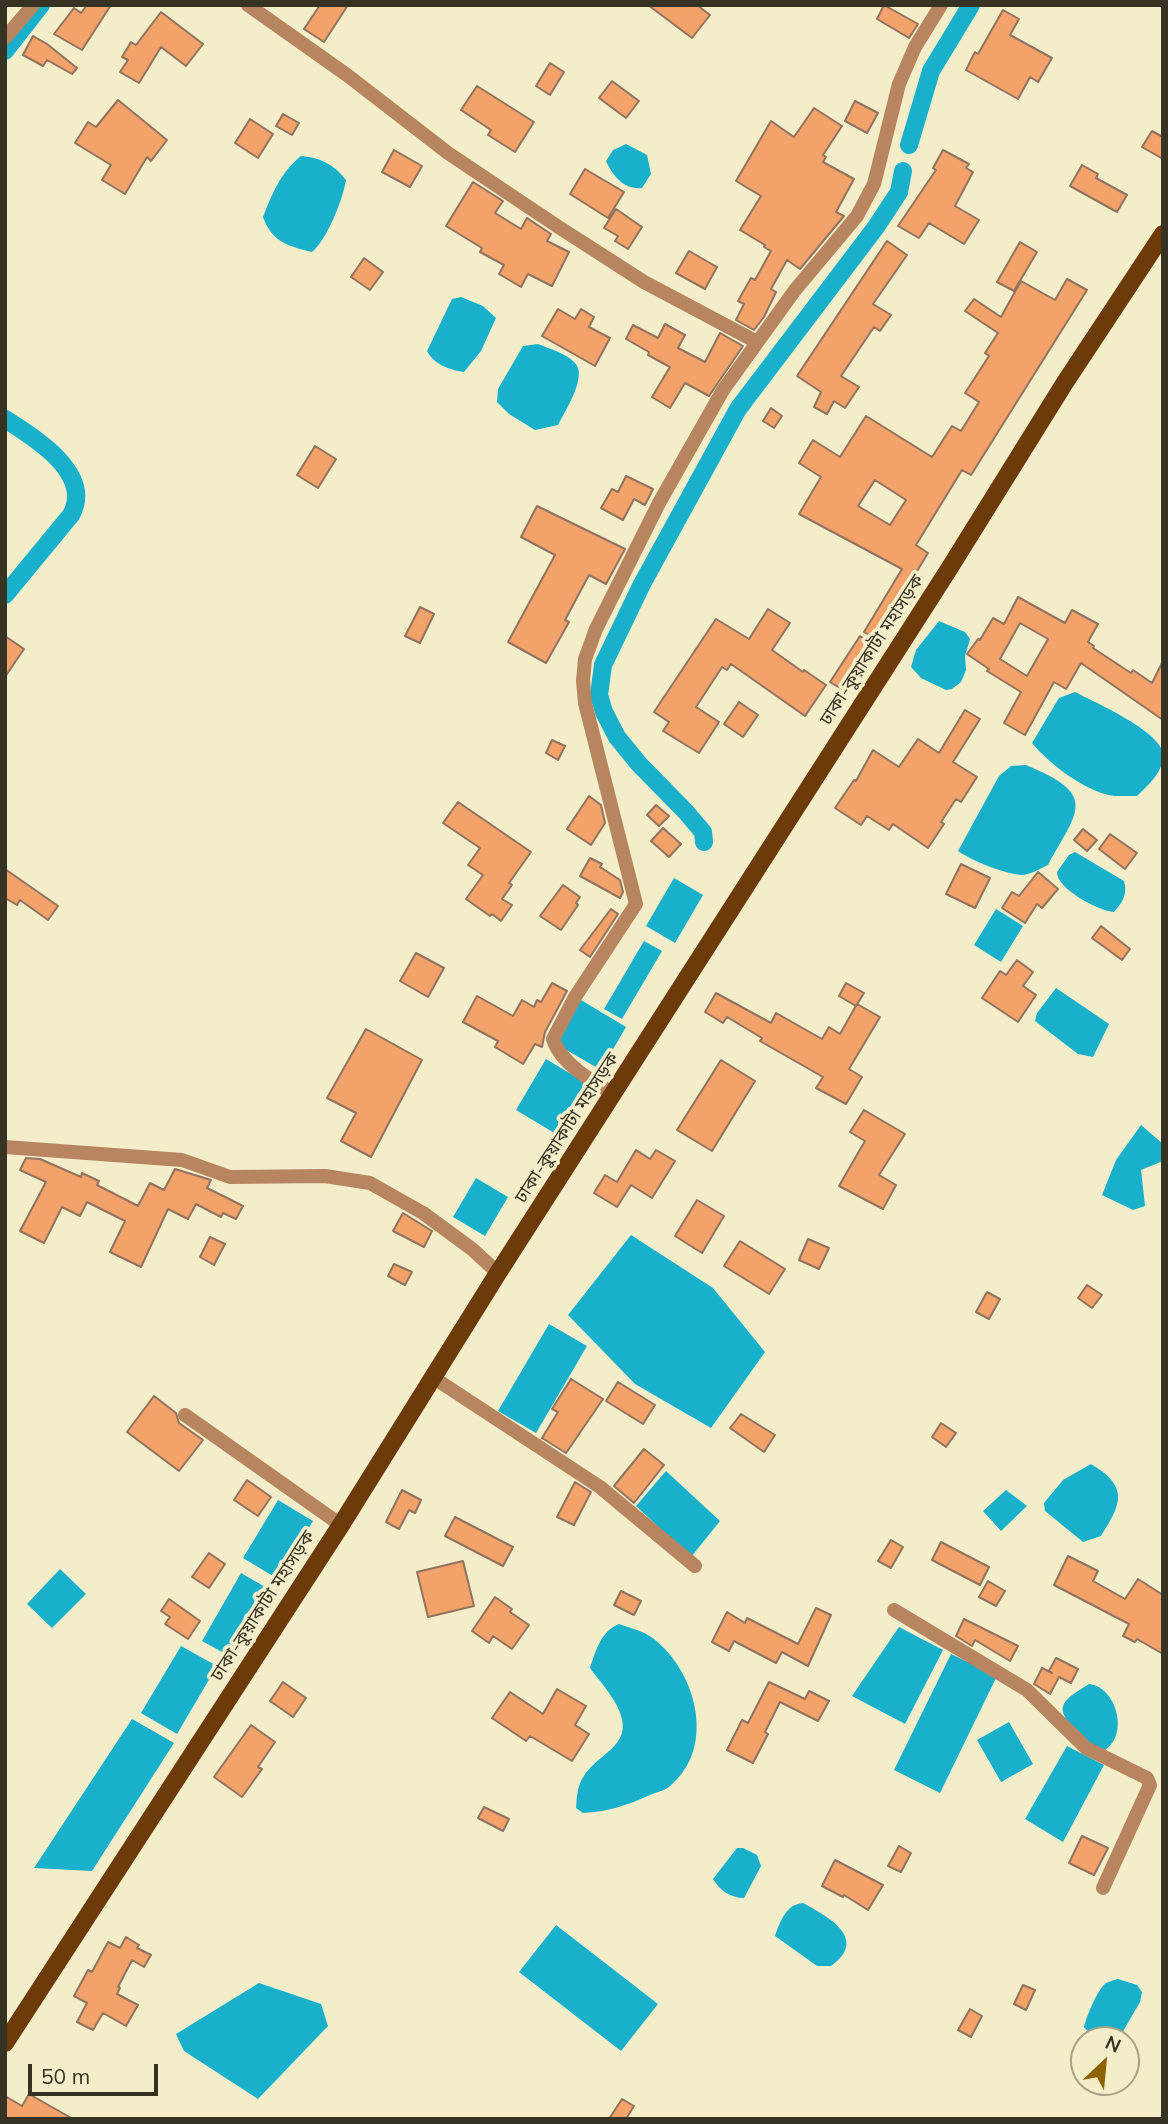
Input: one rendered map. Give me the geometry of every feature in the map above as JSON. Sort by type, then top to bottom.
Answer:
[{"type":"main road","name":"ঢাকা-কুয়াকাটা মহাসড়ক","points":[[5,2043],[341,1525],[498,1273],[1163,234]]},
{"type":"street","points":[[5,38],[33,5]]},
{"type":"street","points":[[248,5],[347,75],[448,153],[557,226],[644,282],[757,342]]},
{"type":"street","points":[[614,1094],[585,1077],[559,1050],[553,1039],[575,997],[636,904],[585,703],[585,659],[596,629],[659,503],[723,390],[795,290],[857,216],[874,184],[899,84],[915,47],[941,5]]},
{"type":"street","points":[[5,1147],[182,1160],[230,1177],[325,1176],[370,1183],[423,1213],[472,1249],[498,1273]]},
{"type":"street","points":[[434,1378],[600,1487],[695,1566]]},
{"type":"street","points":[[185,1415],[341,1525]]},
{"type":"street","points":[[894,1610],[1027,1690],[1086,1748],[1147,1778],[1150,1785],[1103,1888]]},
{"type":"water","points":[[626,144],[647,155],[651,174],[642,188],[630,187],[620,181],[606,161],[613,150]]},
{"type":"water","points":[[301,156],[326,163],[346,180],[334,219],[312,252],[282,242],[271,232],[263,217],[283,176]]},
{"type":"water","points":[[461,297],[483,306],[496,318],[481,351],[464,372],[442,366],[427,351],[452,299]]},
{"type":"water","points":[[538,344],[574,362],[579,375],[574,393],[558,425],[535,430],[509,414],[497,402],[498,389],[523,346]]},
{"type":"water","points":[[939,621],[965,632],[970,639],[965,656],[966,670],[961,682],[946,690],[921,678],[911,667],[916,650]]},
{"type":"water","points":[[1075,692],[1126,719],[1160,746],[1163,755],[1160,767],[1154,778],[1137,796],[1114,796],[1080,783],[1048,760],[1032,743],[1059,698]]},
{"type":"water","points":[[1026,765],[1064,785],[1073,795],[1076,805],[1068,830],[1048,865],[1022,875],[989,866],[958,851],[999,776],[1011,766]]},
{"type":"water","points":[[1075,852],[1124,881],[1124,898],[1114,912],[1098,908],[1079,898],[1063,885],[1057,872],[1069,855]]},
{"type":"water","points":[[674,878],[703,895],[675,943],[646,926]]},
{"type":"water","points":[[996,909],[1023,926],[1001,962],[974,945]]},
{"type":"water","points":[[644,941],[662,951],[622,1019],[604,1009]]},
{"type":"water","points":[[1056,988],[1109,1024],[1093,1057],[1078,1054],[1035,1021],[1037,1013]]},
{"type":"water","points":[[581,1000],[626,1027],[601,1070],[556,1044]]},
{"type":"water","points":[[546,1059],[591,1086],[561,1137],[516,1110]]},
{"type":"water","points":[[1141,1125],[1163,1144],[1163,1161],[1141,1170],[1145,1206],[1133,1210],[1102,1195],[1116,1160]]},
{"type":"water","points":[[476,1178],[508,1197],[485,1236],[453,1217]]},
{"type":"water","points":[[631,1235],[713,1288],[765,1352],[711,1428],[635,1384],[568,1315]]},
{"type":"water","points":[[549,1324],[587,1346],[536,1433],[498,1411]]},
{"type":"water","points":[[1091,1464],[1112,1480],[1118,1496],[1114,1514],[1101,1536],[1083,1542],[1045,1511],[1044,1503],[1063,1480]]},
{"type":"water","points":[[666,1471],[720,1521],[691,1557],[636,1506]]},
{"type":"water","points":[[1006,1490],[1027,1506],[1001,1531],[983,1511]]},
{"type":"water","points":[[278,1500],[313,1521],[278,1579],[243,1558]]},
{"type":"water","points":[[60,1569],[86,1594],[52,1628],[27,1604]]},
{"type":"water","points":[[241,1573],[272,1591],[233,1658],[202,1641]]},
{"type":"water","points":[[619,1624],[654,1639],[669,1653],[690,1690],[697,1731],[685,1770],[666,1789],[617,1807],[583,1813],[576,1808],[582,1780],[591,1767],[615,1746],[623,1729],[616,1704],[590,1668],[603,1636]]},
{"type":"water","points":[[899,1627],[943,1650],[905,1724],[852,1696]]},
{"type":"water","points":[[181,1646],[217,1666],[177,1734],[141,1713]]},
{"type":"water","points":[[951,1654],[997,1676],[940,1793],[894,1770]]},
{"type":"water","points":[[1089,1684],[1107,1693],[1116,1712],[1117,1734],[1105,1750],[1087,1741],[1070,1723],[1063,1710],[1067,1700]]},
{"type":"water","points":[[132,1719],[174,1743],[92,1871],[34,1868]]},
{"type":"water","points":[[1009,1722],[1033,1764],[1001,1782],[977,1740]]},
{"type":"water","points":[[1067,1746],[1104,1765],[1063,1842],[1025,1819]]},
{"type":"water","points":[[737,1848],[757,1855],[761,1866],[744,1898],[726,1893],[713,1879]]},
{"type":"water","points":[[803,1903],[833,1922],[846,1938],[842,1956],[831,1966],[817,1966],[775,1936],[788,1910]]},
{"type":"water","points":[[556,1925],[658,2004],[621,2051],[519,1972]]},
{"type":"water","points":[[1118,1979],[1137,1985],[1142,1992],[1140,2002],[1126,2026],[1084,2026],[1099,1991],[1108,1982]]},
{"type":"water","points":[[259,1983],[321,2004],[328,2026],[258,2099],[184,2051],[176,2034]]},
{"type":"building","points":[[87,5],[111,5],[82,50],[54,34],[74,8],[81,13]]},
{"type":"building","points":[[320,5],[348,5],[324,42],[304,29]]},
{"type":"building","points":[[648,5],[697,5],[710,15],[692,38]]},
{"type":"building","points":[[884,5],[918,24],[909,38],[877,19]]},
{"type":"building","points":[[1003,10],[1019,19],[1010,35],[1052,58],[1038,82],[1030,77],[1018,99],[966,70]]},
{"type":"building","points":[[161,12],[203,44],[186,66],[161,47],[139,83],[120,72],[128,60],[122,57],[131,42],[136,45]]},
{"type":"building","points":[[33,36],[77,68],[72,74],[47,60],[43,66],[23,55]]},
{"type":"building","points":[[550,63],[564,72],[550,95],[536,86]]},
{"type":"building","points":[[612,81],[639,101],[626,118],[599,98]]},
{"type":"building","points":[[477,86],[534,122],[515,152],[488,135],[491,130],[461,110]]},
{"type":"building","points":[[118,100],[167,140],[151,161],[147,157],[125,194],[102,180],[111,165],[75,143],[88,122],[96,127]]},
{"type":"building","points":[[855,101],[878,113],[867,133],[845,121]]},
{"type":"building","points":[[814,108],[842,126],[823,155],[826,157],[823,162],[854,179],[836,212],[844,216],[800,269],[787,260],[771,289],[776,292],[764,317],[754,330],[736,320],[744,304],[738,301],[751,278],[755,280],[771,251],[740,230],[761,196],[736,181],[771,121],[794,137]]},
{"type":"building","points":[[283,114],[299,123],[292,135],[276,126]]},
{"type":"building","points":[[250,119],[273,134],[258,158],[235,143]]},
{"type":"building","points":[[1152,131],[1163,137],[1163,159],[1142,147]]},
{"type":"building","points":[[394,150],[422,166],[410,187],[382,172]]},
{"type":"building","points":[[943,150],[969,164],[966,168],[973,172],[955,206],[979,220],[964,244],[929,223],[919,238],[898,226],[936,170],[933,168]]},
{"type":"building","points":[[1082,165],[1098,174],[1096,178],[1127,195],[1117,212],[1070,186]]},
{"type":"building","points":[[585,169],[624,192],[608,218],[570,194]]},
{"type":"building","points":[[473,182],[503,201],[495,213],[521,229],[527,218],[551,234],[547,241],[569,252],[552,286],[528,274],[521,287],[499,274],[504,265],[480,252],[482,248],[446,226]]},
{"type":"building","points":[[616,209],[642,227],[628,249],[615,241],[618,236],[604,228]]},
{"type":"building","points":[[887,241],[907,255],[873,304],[891,315],[880,331],[874,327],[841,376],[859,387],[845,408],[834,401],[827,414],[814,407],[821,392],[797,376]]},
{"type":"building","points":[[1020,242],[1037,252],[1014,291],[997,282]]},
{"type":"building","points":[[689,251],[717,267],[705,289],[676,273]]},
{"type":"building","points":[[364,258],[383,272],[370,290],[351,277]]},
{"type":"building","points":[[1067,279],[1087,290],[971,475],[962,470],[916,545],[928,553],[876,639],[864,632],[902,569],[799,514],[821,477],[799,463],[813,440],[840,457],[866,416],[932,457],[952,426],[961,431],[979,402],[965,393],[989,356],[985,353],[998,333],[965,311],[974,299],[1001,317],[1021,281],[1055,300]],"holes":[[[875,480],[906,500],[890,525],[858,506]]]},
{"type":"building","points":[[558,309],[575,319],[581,309],[594,317],[589,327],[610,338],[595,366],[542,336]]},
{"type":"building","points":[[665,324],[685,335],[678,348],[705,362],[720,333],[743,346],[709,396],[685,383],[670,408],[652,397],[670,367],[626,339],[633,325],[658,338]]},
{"type":"building","points":[[771,408],[782,416],[774,428],[763,421]]},
{"type":"building","points":[[315,446],[336,459],[318,488],[297,475]]},
{"type":"building","points":[[626,476],[653,489],[645,505],[634,499],[623,520],[601,508],[612,489],[618,492]]},
{"type":"building","points":[[537,506],[625,549],[606,584],[589,575],[565,620],[569,622],[546,663],[508,642],[555,555],[521,537]]},
{"type":"building","points":[[1018,597],[1065,623],[1072,610],[1098,624],[1088,642],[1093,648],[1131,673],[1133,670],[1152,683],[1163,661],[1163,720],[1081,663],[1066,689],[1054,682],[1025,735],[1004,723],[1021,692],[987,671],[989,669],[967,654],[978,639],[980,640],[993,618],[1004,624]],"holes":[[[1020,623],[1048,639],[1027,676],[1000,659]]]},
{"type":"building","points":[[420,607],[434,614],[420,643],[405,636]]},
{"type":"building","points":[[768,609],[790,623],[772,650],[826,685],[805,716],[731,664],[727,670],[722,667],[696,707],[719,722],[699,753],[663,731],[669,722],[654,712],[716,619],[749,639]]},
{"type":"building","points":[[5,636],[24,649],[5,677]]},
{"type":"building","points":[[860,636],[872,644],[845,691],[830,682]]},
{"type":"building","points":[[739,702],[758,715],[743,737],[724,724]]},
{"type":"building","points":[[965,710],[980,719],[953,762],[977,777],[961,802],[956,799],[928,848],[893,824],[889,830],[867,816],[861,825],[835,808],[854,780],[856,781],[873,750],[899,767],[918,739],[939,753]]},
{"type":"building","points":[[552,740],[565,746],[558,760],[546,753]]},
{"type":"building","points":[[589,796],[601,805],[605,823],[591,845],[567,829]]},
{"type":"building","points":[[458,802],[531,852],[509,883],[512,885],[502,899],[512,905],[501,921],[466,899],[483,875],[468,865],[480,848],[443,823]]},
{"type":"building","points":[[656,805],[669,816],[659,826],[647,815]]},
{"type":"building","points":[[663,828],[681,844],[669,857],[651,841]]},
{"type":"building","points":[[1083,829],[1097,840],[1087,851],[1074,840]]},
{"type":"building","points":[[1110,834],[1137,853],[1125,869],[1099,849]]},
{"type":"building","points":[[590,858],[602,864],[600,867],[620,880],[623,892],[620,898],[580,876]]},
{"type":"building","points":[[961,864],[990,878],[975,908],[946,894]]},
{"type":"building","points":[[5,869],[58,906],[48,920],[20,900],[17,905],[5,898]]},
{"type":"building","points":[[1038,872],[1058,889],[1042,908],[1037,904],[1025,923],[1002,908],[1012,892],[1019,896]]},
{"type":"building","points":[[563,885],[580,897],[576,903],[578,905],[561,930],[540,916]]},
{"type":"building","points":[[611,909],[618,914],[590,957],[580,950]]},
{"type":"building","points":[[1101,926],[1130,949],[1122,960],[1092,938]]},
{"type":"building","points":[[416,953],[444,968],[428,997],[400,981]]},
{"type":"building","points":[[1017,960],[1033,972],[1023,986],[1036,995],[1018,1022],[982,998],[1000,971],[1006,975]]},
{"type":"building","points":[[552,983],[567,991],[545,1032],[542,1047],[535,1044],[523,1064],[495,1047],[498,1041],[463,1022],[477,996],[513,1016],[522,1000],[534,1007],[537,1000],[541,1002]]},
{"type":"building","points":[[846,983],[864,993],[856,1006],[839,996]]},
{"type":"building","points":[[716,993],[771,1023],[776,1013],[822,1039],[829,1027],[840,1034],[857,1004],[880,1017],[849,1069],[862,1077],[846,1104],[816,1088],[823,1077],[760,1041],[762,1038],[727,1017],[723,1023],[705,1012]]},
{"type":"building","points":[[366,1029],[422,1060],[371,1157],[341,1141],[356,1113],[327,1098]]},
{"type":"building","points":[[721,1060],[755,1081],[712,1151],[677,1130]]},
{"type":"building","points":[[864,1110],[905,1134],[879,1175],[896,1185],[883,1209],[839,1186],[865,1141],[850,1132]]},
{"type":"building","points":[[636,1150],[650,1159],[656,1150],[675,1161],[652,1198],[631,1185],[617,1207],[594,1193],[605,1175],[617,1182]]},
{"type":"building","points":[[26,1158],[40,1159],[81,1177],[82,1173],[99,1181],[97,1185],[138,1206],[150,1183],[164,1190],[175,1169],[211,1180],[207,1188],[243,1206],[236,1219],[223,1213],[221,1217],[196,1204],[188,1219],[168,1209],[141,1267],[110,1252],[125,1221],[87,1202],[80,1216],[62,1207],[44,1243],[20,1231],[46,1182],[20,1170]]},
{"type":"building","points":[[697,1200],[724,1216],[702,1253],[675,1236]]},
{"type":"building","points":[[403,1213],[432,1231],[424,1247],[393,1231]]},
{"type":"building","points":[[210,1237],[225,1244],[214,1265],[200,1257]]},
{"type":"building","points":[[808,1239],[829,1248],[819,1269],[799,1260]]},
{"type":"building","points":[[740,1241],[785,1269],[769,1294],[724,1266]]},
{"type":"building","points":[[394,1264],[412,1272],[405,1285],[388,1276]]},
{"type":"building","points":[[1087,1285],[1102,1295],[1092,1308],[1078,1298]]},
{"type":"building","points":[[987,1292],[1000,1299],[989,1319],[976,1312]]},
{"type":"building","points":[[571,1379],[603,1399],[566,1453],[542,1438],[558,1412],[552,1409]]},
{"type":"building","points":[[618,1382],[655,1405],[643,1424],[606,1401]]},
{"type":"building","points":[[154,1396],[176,1413],[179,1423],[203,1440],[179,1471],[127,1432]]},
{"type":"building","points":[[741,1414],[775,1435],[764,1452],[730,1428]]},
{"type":"building","points":[[941,1423],[956,1433],[946,1447],[932,1437]]},
{"type":"building","points":[[644,1449],[664,1465],[634,1503],[614,1486]]},
{"type":"building","points":[[247,1480],[271,1497],[258,1516],[234,1500]]},
{"type":"building","points":[[575,1482],[591,1492],[574,1525],[557,1517]]},
{"type":"building","points":[[402,1490],[421,1500],[415,1513],[409,1510],[399,1529],[386,1522]]},
{"type":"building","points":[[455,1517],[513,1547],[503,1566],[445,1536]]},
{"type":"building","points":[[891,1540],[903,1547],[891,1568],[878,1561]]},
{"type":"building","points":[[941,1542],[989,1567],[980,1585],[932,1560]]},
{"type":"building","points":[[209,1553],[225,1564],[209,1588],[192,1577]]},
{"type":"building","points":[[1068,1556],[1098,1571],[1093,1581],[1125,1599],[1138,1579],[1163,1595],[1163,1654],[1137,1639],[1135,1642],[1123,1636],[1129,1624],[1054,1585]]},
{"type":"building","points":[[463,1561],[474,1606],[428,1617],[417,1572]]},
{"type":"building","points":[[988,1581],[1005,1591],[996,1606],[979,1597]]},
{"type":"building","points":[[621,1591],[641,1601],[634,1615],[614,1605]]},
{"type":"building","points":[[495,1597],[529,1625],[512,1649],[493,1636],[489,1643],[472,1631]]},
{"type":"building","points":[[169,1599],[200,1621],[188,1639],[165,1624],[170,1617],[161,1611]]},
{"type":"building","points":[[816,1608],[831,1615],[808,1666],[782,1652],[776,1663],[734,1641],[729,1651],[712,1642],[727,1612],[745,1623],[747,1618],[798,1644]]},
{"type":"building","points":[[964,1619],[1018,1646],[1010,1661],[975,1640],[972,1646],[956,1636]]},
{"type":"building","points":[[1056,1658],[1078,1669],[1071,1683],[1059,1677],[1050,1694],[1034,1684],[1042,1668],[1052,1673],[1049,1671]]},
{"type":"building","points":[[283,1682],[306,1698],[293,1717],[270,1701]]},
{"type":"building","points":[[769,1682],[805,1699],[809,1691],[829,1701],[818,1721],[780,1702],[753,1763],[727,1750],[742,1720],[748,1723]]},
{"type":"building","points":[[557,1689],[586,1706],[575,1725],[589,1734],[572,1761],[530,1736],[526,1741],[492,1718],[510,1692],[543,1714]]},
{"type":"building","points":[[251,1725],[275,1742],[258,1767],[262,1769],[242,1797],[214,1777]]},
{"type":"building","points":[[484,1807],[509,1819],[503,1831],[478,1818]]},
{"type":"building","points":[[1082,1836],[1108,1848],[1094,1875],[1069,1863]]},
{"type":"building","points":[[899,1846],[911,1853],[901,1872],[888,1866]]},
{"type":"building","points":[[835,1860],[883,1885],[868,1910],[844,1895],[843,1897],[822,1886]]},
{"type":"building","points":[[126,1937],[139,1945],[137,1948],[151,1955],[144,1967],[132,1960],[118,1987],[120,1988],[117,1994],[138,2005],[126,2026],[103,2013],[93,2030],[77,2022],[87,2003],[74,1996],[88,1970],[92,1972],[108,1942],[120,1948]]},
{"type":"building","points":[[1023,1985],[1035,1990],[1026,2010],[1014,2004]]},
{"type":"building","points":[[970,2009],[982,2016],[971,2037],[958,2030]]},
{"type":"building","points":[[29,2094],[73,2119],[5,2119],[5,2096],[22,2106]]},
{"type":"building","points":[[622,2099],[634,2106],[626,2119],[609,2119]]},
{"type":"waterway","points":[[5,51],[41,5]]},
{"type":"waterway","points":[[909,145],[931,71],[971,5]]},
{"type":"waterway","points":[[704,842],[703,832],[617,737],[604,712],[599,695],[603,665],[642,584],[738,409],[876,227],[899,192],[903,171]]},
{"type":"waterway","points":[[5,419],[45,446],[57,458],[68,471],[76,500],[71,515],[5,595]]}]
